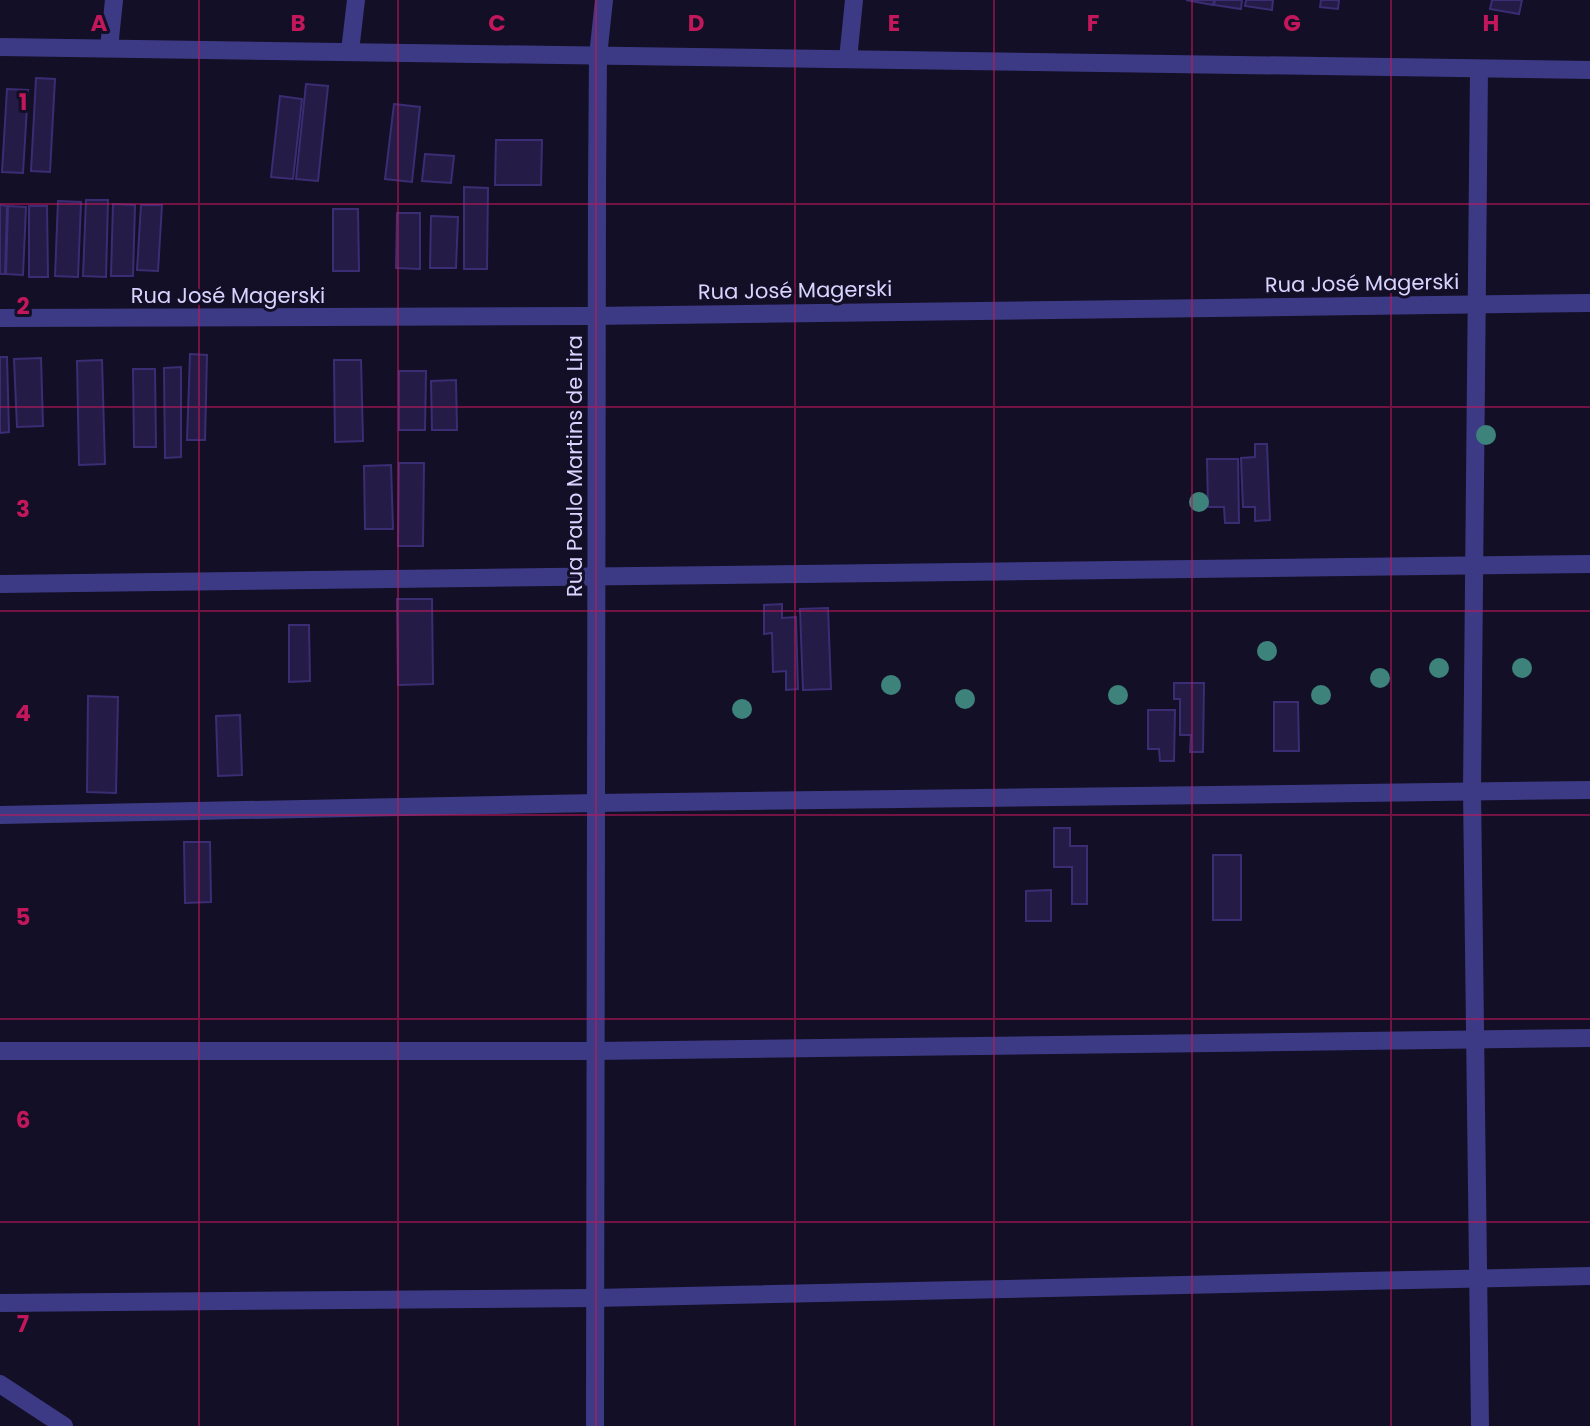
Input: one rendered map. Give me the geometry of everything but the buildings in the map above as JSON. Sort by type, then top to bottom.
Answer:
[{"type":"street","points":[[108,48],[114,0]]},
{"type":"street","points":[[351,51],[356,0]]},
{"type":"street","name":"Rua Paulo Martins de Lira","points":[[595,1426],[593,933],[598,56],[604,0]]},
{"type":"street","points":[[848,59],[854,0]]},
{"type":"street","points":[[0,47],[1590,70]]},
{"type":"street","points":[[1479,69],[1472,790],[1480,1426]]},
{"type":"street","name":"Rua José Magerski","points":[[0,318],[597,315],[1590,303]]},
{"type":"street","points":[[0,584],[1590,564]]},
{"type":"street","points":[[0,815],[595,803],[1590,790]]},
{"type":"street","points":[[0,1051],[594,1051],[1474,1042],[1590,1038]]},
{"type":"street","points":[[0,1303],[594,1298],[1590,1276]]},
{"type":"street","points":[[0,1384],[64,1426]]}]
